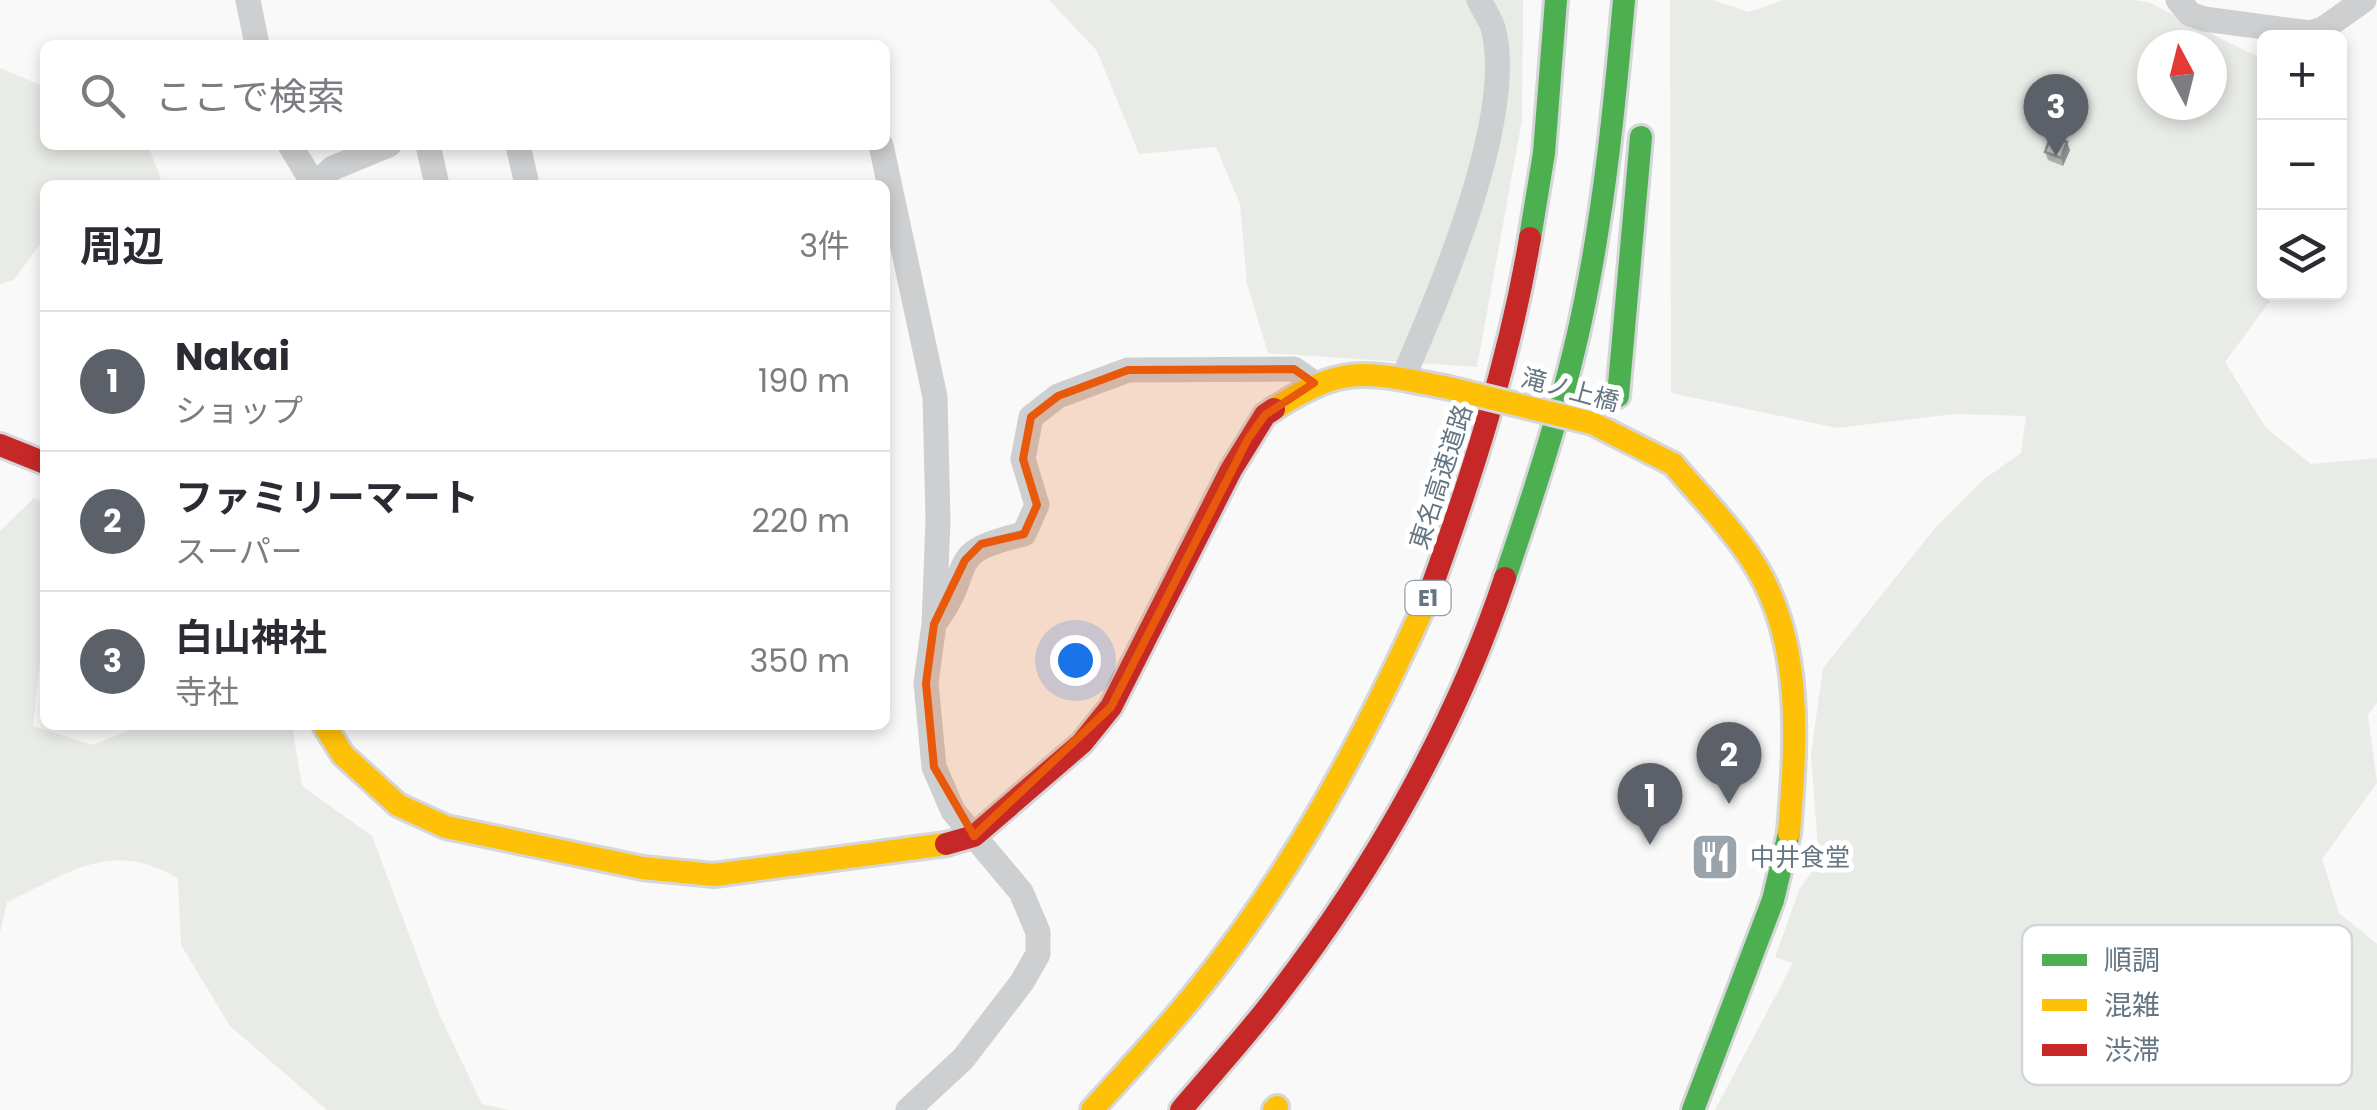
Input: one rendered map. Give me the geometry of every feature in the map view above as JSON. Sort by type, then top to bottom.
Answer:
[{"type":"main road","name":"東名高速道路","points":[[1092,1110],[1168,1024],[1258,907],[1324,806],[1393,674],[1459,520],[1510,346],[1544,158],[1556,0]]},
{"type":"main road","points":[[1181,1110],[1273,998],[1360,870],[1456,697],[1511,569],[1549,453],[1590,290],[1610,167],[1624,0]]},
{"type":"main road","points":[[1643,0],[1644,34]]},
{"type":"main road","points":[[1618,396],[1642,110]]},
{"type":"main road","name":"滝ノ上橋","points":[[1314,383],[1372,372],[1404,376],[1594,421],[1636,438],[1673,464],[1754,562],[1778,608],[1791,670],[1795,758],[1789,838],[1772,900],[1693,1110]]},
{"type":"main road","points":[[327,730],[343,756],[398,805],[446,827],[644,868],[714,876],[784,870],[930,849],[974,836],[1082,742],[1112,707],[1248,439],[1266,416],[1314,383]]},
{"type":"main road","points":[[0,445],[40,461]]},
{"type":"main road","points":[[1065,1110],[1138,1033],[1218,933],[1393,674]]},
{"type":"street","points":[[248,0],[256,40]]},
{"type":"street","points":[[1404,376],[1464,234],[1490,118],[1495,77],[1493,28],[1479,0]]},
{"type":"street","points":[[2178,0],[2190,14],[2204,19],[2296,34],[2323,29],[2364,0]]},
{"type":"street","points":[[293,150],[316,180]]},
{"type":"street","points":[[323,180],[334,168],[377,150]]},
{"type":"street","points":[[429,150],[435,180]]},
{"type":"street","points":[[519,150],[526,180]]},
{"type":"street","points":[[882,150],[888,180]]},
{"type":"street","points":[[890,188],[934,396],[938,520],[934,624],[926,683],[934,767],[953,811],[1021,892],[1038,932],[1038,954],[1022,982],[963,1059],[908,1110]]},
{"type":"street","points":[[934,624],[947,606],[964,560],[981,544],[1024,534],[1037,505],[1023,460],[1031,418],[1058,396],[1128,370],[1294,369],[1314,383]]},
{"type":"highlighted area","points":[[1294,369],[1314,383],[1265,415],[1248,439],[1111,707],[974,836],[934,767],[926,683],[934,624],[965,560],[981,544],[1024,534],[1037,505],[1023,459],[1031,417],[1058,396],[1128,370]]},
{"type":"shaded area","points":[[1049,0],[1523,0],[1522,120],[1477,367],[1268,353],[1247,284],[1240,204],[1216,147],[1139,154],[1097,51]]},
{"type":"shaded area","points":[[1670,0],[1713,0],[1749,12],[1784,0],[2148,2],[2204,30],[2137,30],[2137,120],[2227,120],[2227,42],[2257,56],[2257,300],[2271,300],[2225,362],[2266,428],[2311,464],[2377,458],[2377,703],[2368,715],[2377,783],[2322,859],[2339,913],[2377,944],[2377,1110],[1715,1110],[1793,963],[1775,957],[1799,890],[1819,862],[1811,754],[1823,668],[1935,528],[1983,480],[2021,453],[2026,416],[1954,414],[1837,428],[1671,393]]},
{"type":"shaded area","points":[[0,68],[40,85],[40,150],[150,150],[161,180],[40,180],[40,244],[14,280],[0,284]]},
{"type":"shaded area","points":[[34,498],[40,501],[40,660],[33,726],[93,745],[130,730],[293,730],[302,786],[372,836],[439,1014],[482,1104],[510,1110],[327,1110],[230,1026],[181,945],[178,879],[155,867],[112,861],[71,871],[7,902],[0,933],[0,531]]},
{"type":"building","points":[[2051,136],[2067,142],[2061,158],[2045,152]]},
{"type":"traffic: fast","points":[[1530,238],[1544,153],[1556,0]]},
{"type":"traffic: fast","points":[[1505,578],[1560,406],[1585,301],[1604,189],[1624,0]]},
{"type":"traffic: fast","points":[[1618,396],[1641,137]]},
{"type":"traffic: fast","points":[[1693,1110],[1773,900],[1789,833]]},
{"type":"traffic: slow","points":[[1274,409],[1320,384],[1356,375],[1445,387]]},
{"type":"traffic: slow","points":[[1445,387],[1592,423],[1673,464]]},
{"type":"traffic: slow","points":[[1673,464],[1755,565],[1782,628],[1793,695],[1789,833]]},
{"type":"traffic: slow","points":[[1092,1110],[1193,996],[1262,903],[1352,754],[1428,597]]},
{"type":"traffic: slow","points":[[327,730],[343,755],[398,805],[446,827],[643,868],[714,875],[946,844]]},
{"type":"traffic: slow","points":[[1274,1110],[1277,1107]]},
{"type":"traffic: jam","points":[[1428,597],[1487,420],[1530,238]]},
{"type":"traffic: jam","points":[[946,844],[974,836],[1082,743],[1111,707],[1231,470],[1265,415],[1274,409]]},
{"type":"traffic: jam","points":[[0,445],[40,461]]},
{"type":"traffic: jam","points":[[1181,1110],[1279,993],[1379,847],[1437,742],[1505,578]]},
{"type":"place","name":"白山神社","points":[[2056,156]]},
{"type":"place","name":"ファミリーマート","points":[[1729,804]]},
{"type":"place","name":"Nakai","points":[[1650,845]]},
{"type":"place","name":"中井食堂","points":[[1715,857]]}]
